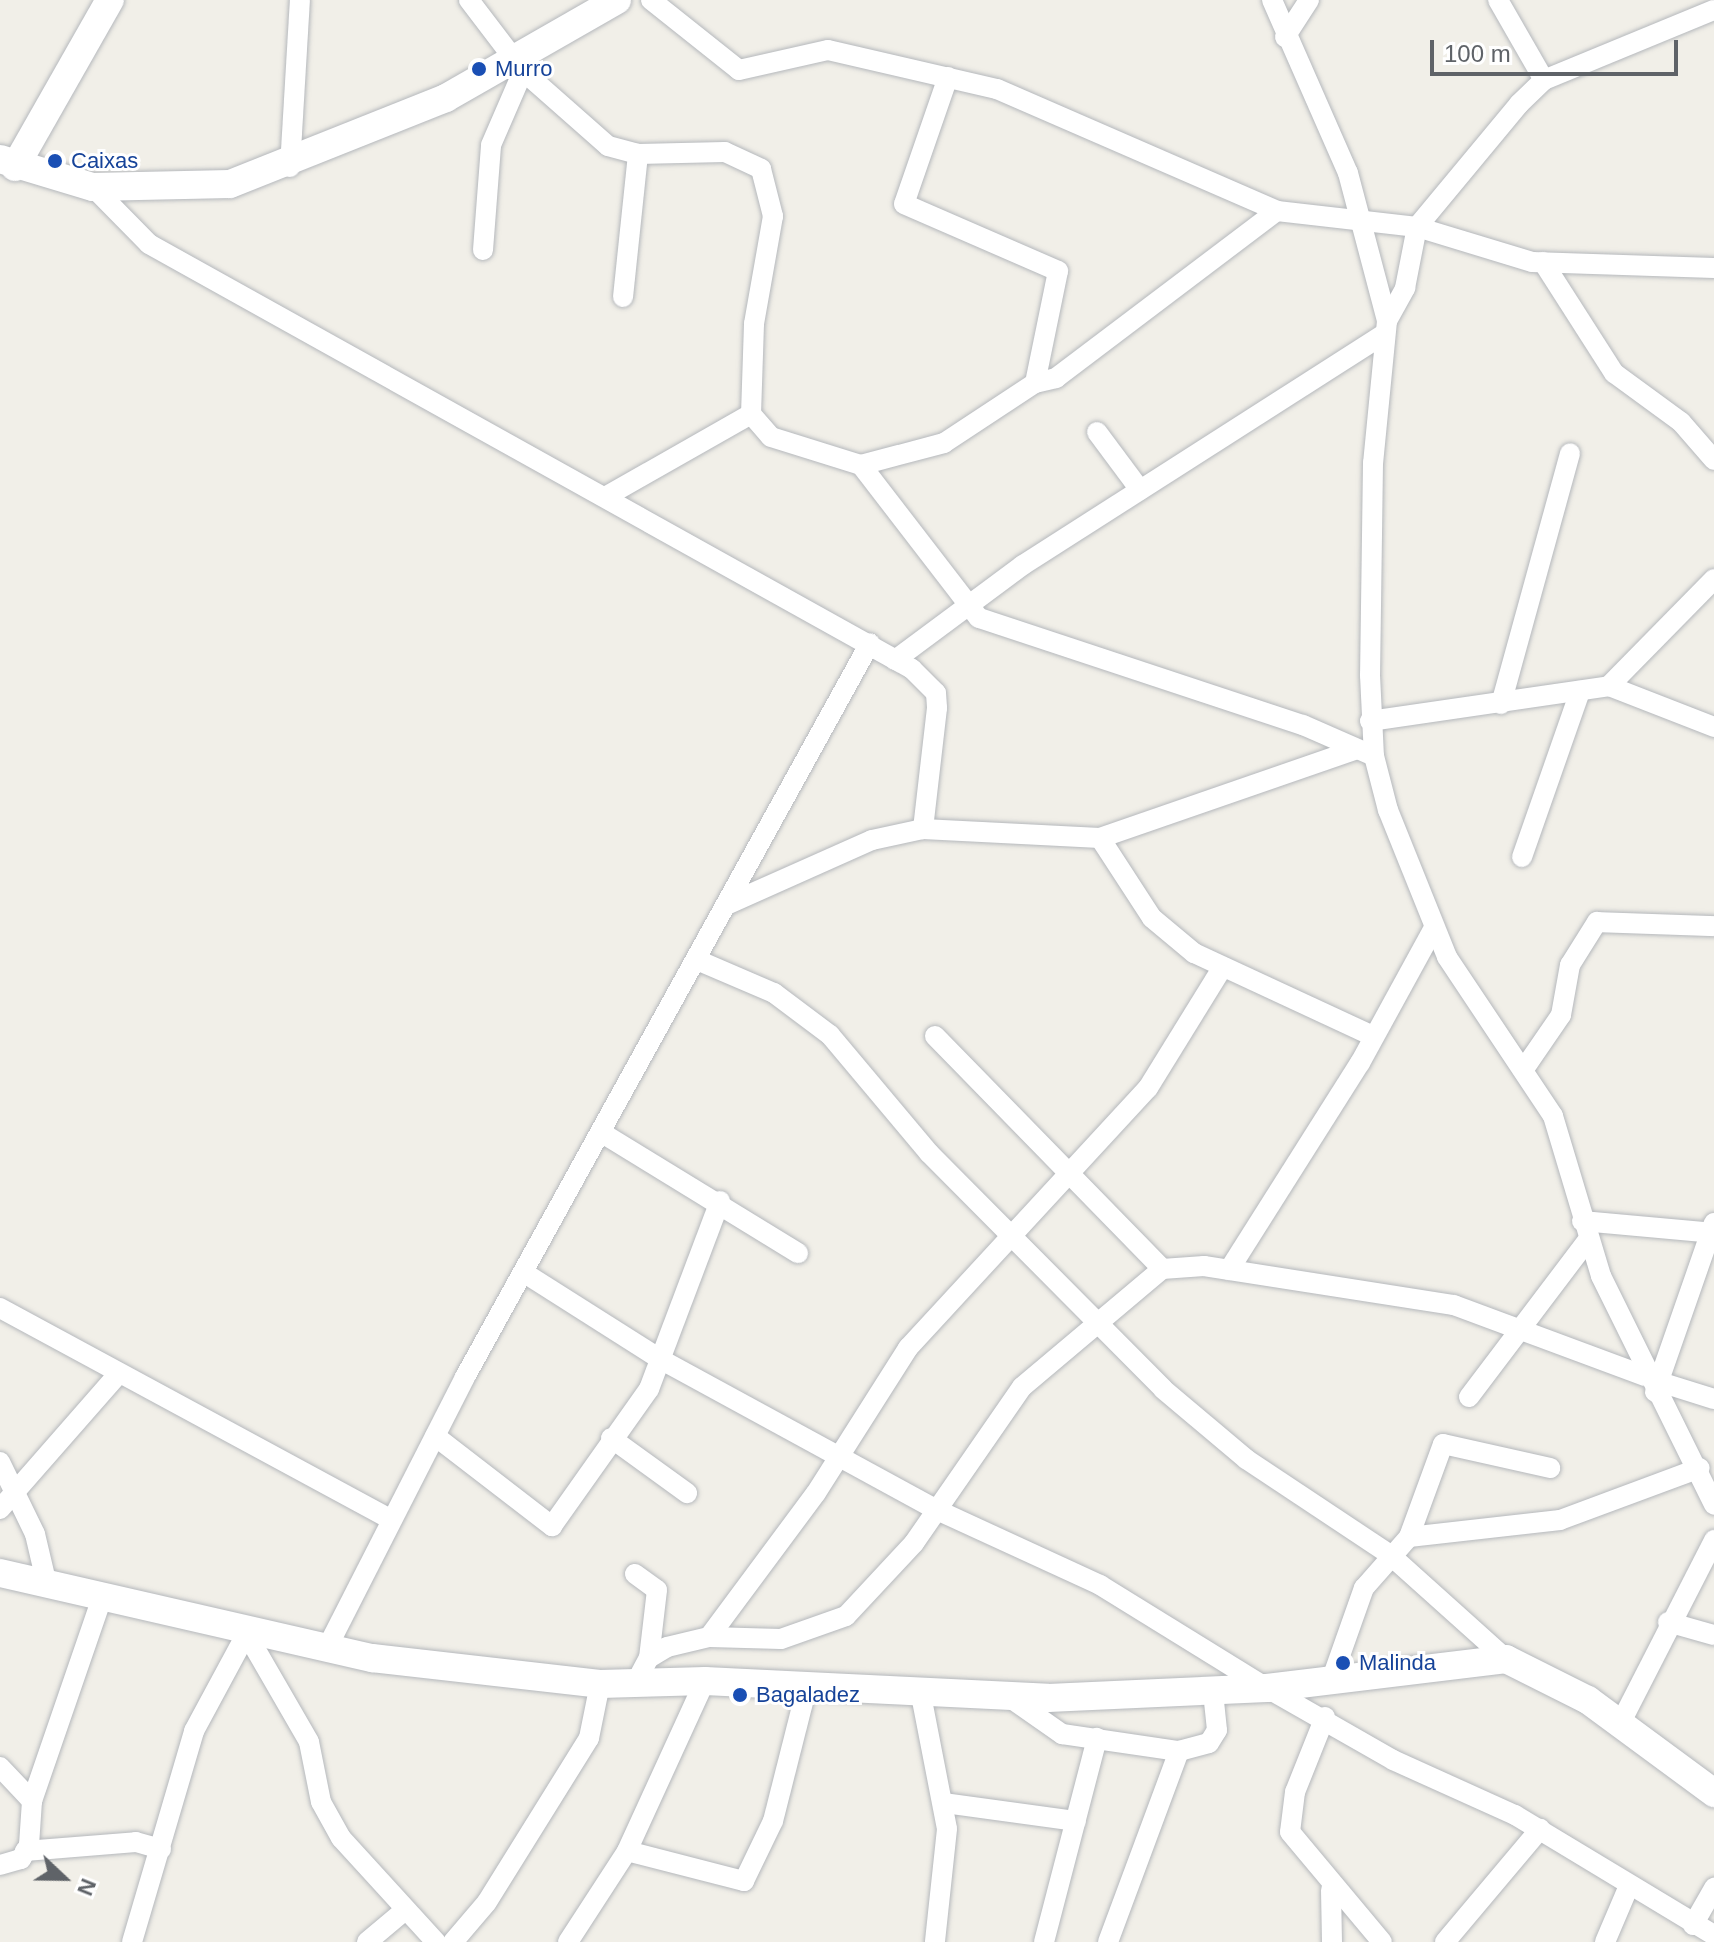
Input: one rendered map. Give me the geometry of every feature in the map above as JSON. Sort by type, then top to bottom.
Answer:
[{"type":"street","points":[[110,0],[7,163],[93,187],[199,189],[290,167],[521,66],[617,0]]},
{"type":"street","points":[[290,167],[300,0]]},
{"type":"street","points":[[469,0],[521,66],[608,146],[638,154],[725,152],[761,169],[769,185],[773,216],[754,324],[751,414],[771,437],[861,465],[944,443],[1035,383],[1056,378],[1277,211]]},
{"type":"street","points":[[651,0],[739,70],[828,50],[948,77],[1027,101],[1277,211],[1364,226],[1417,227],[1543,262],[1714,268]]},
{"type":"street","points":[[1272,0],[1285,37],[1326,119],[1364,226],[1385,327],[1373,463],[1370,721],[1364,753],[1434,928],[1526,1066],[1553,1116],[1584,1231],[1654,1384],[1700,1468],[1714,1505]]},
{"type":"street","points":[[1285,37],[1309,0]]},
{"type":"street","points":[[1498,0],[1544,80]]},
{"type":"street","points":[[895,660],[965,606],[1385,327],[1405,288],[1417,227],[1483,140],[1544,80],[1714,10]]},
{"type":"street","points":[[483,250],[491,145],[521,66]]},
{"type":"street","points":[[948,77],[904,204],[1058,271],[1035,383]]},
{"type":"street","points":[[623,297],[638,154]]},
{"type":"street","points":[[93,187],[149,244],[870,643],[895,660],[936,693],[923,829]]},
{"type":"street","points":[[1543,262],[1614,373],[1681,422],[1714,460]]},
{"type":"street","points":[[605,497],[751,414]]},
{"type":"street","points":[[1097,432],[1140,490]]},
{"type":"street","points":[[1501,704],[1570,453]]},
{"type":"street","points":[[861,465],[965,606],[999,627],[1303,725],[1364,753]]},
{"type":"street","points":[[1609,686],[1714,579]]},
{"type":"street","points":[[327,1648],[435,1436],[870,643]]},
{"type":"street","points":[[1370,721],[1609,686],[1714,727]]},
{"type":"street","points":[[1522,857],[1580,691]]},
{"type":"street","points":[[726,905],[872,840],[923,829],[1100,838],[1364,753]]},
{"type":"street","points":[[1100,838],[1152,918],[1222,968],[1373,1036]]},
{"type":"street","points":[[1526,1066],[1561,1015],[1570,965],[1597,922],[1714,926]]},
{"type":"street","points":[[1229,1270],[1373,1036],[1434,928]]},
{"type":"street","points":[[697,960],[774,993],[830,1035],[929,1153],[1013,1230],[1163,1389],[1246,1459],[1389,1554],[1506,1659],[1620,1724],[1714,1793]]},
{"type":"street","points":[[709,1637],[839,1456],[908,1348],[1013,1230],[1074,1171],[1179,1046],[1222,968]]},
{"type":"street","points":[[935,1036],[1074,1171],[1162,1269]]},
{"type":"street","points":[[602,1133],[720,1201],[798,1253]]},
{"type":"street","points":[[435,1436],[552,1526],[611,1438],[643,1399],[720,1201]]},
{"type":"street","points":[[1584,1231],[1713,1229],[1654,1384]]},
{"type":"street","points":[[1469,1397],[1584,1231]]},
{"type":"street","points":[[0,1573],[244,1634],[506,1678],[600,1684],[642,1670],[709,1637],[781,1639],[846,1616],[891,1573],[1022,1387],[1162,1269],[1229,1270],[1454,1305],[1520,1326],[1654,1384],[1714,1399]]},
{"type":"street","points":[[526,1274],[660,1359],[935,1509],[1100,1585],[1267,1688],[1325,1717],[1393,1760],[1540,1829],[1628,1888],[1714,1935]]},
{"type":"street","points":[[0,1308],[391,1519]]},
{"type":"street","points":[[0,1509],[118,1374]]},
{"type":"street","points":[[611,1438],[687,1493]]},
{"type":"street","points":[[1331,1681],[1345,1625],[1389,1554],[1409,1537],[1443,1444],[1550,1468]]},
{"type":"street","points":[[0,1462],[17,1491],[47,1585]]},
{"type":"street","points":[[1409,1537],[1560,1520],[1700,1468]]},
{"type":"street","points":[[1620,1724],[1668,1622],[1714,1540]]},
{"type":"street","points":[[635,1574],[657,1590],[642,1670]]},
{"type":"street","points":[[25,1851],[32,1801],[102,1598]]},
{"type":"street","points":[[1668,1622],[1714,1635]]},
{"type":"street","points":[[132,1942],[194,1731],[244,1634]]},
{"type":"street","points":[[244,1634],[309,1742],[321,1802],[341,1838],[436,1942]]},
{"type":"street","points":[[642,1670],[705,1681],[921,1695],[1009,1697],[1267,1688],[1506,1659]]},
{"type":"street","points":[[568,1942],[627,1851],[705,1681]]},
{"type":"street","points":[[453,1942],[487,1902],[589,1738],[600,1684]]},
{"type":"street","points":[[627,1851],[744,1881],[773,1821],[807,1687]]},
{"type":"street","points":[[1009,1697],[1046,1727],[1179,1751],[1209,1743],[1217,1730],[1213,1691]]},
{"type":"street","points":[[921,1695],[944,1803],[935,1942]]},
{"type":"street","points":[[1325,1717],[1289,1813],[1290,1832],[1331,1890],[1382,1942]]},
{"type":"street","points":[[1044,1942],[1097,1738]]},
{"type":"street","points":[[1108,1942],[1179,1751]]},
{"type":"street","points":[[0,1767],[32,1801]]},
{"type":"street","points":[[944,1803],[1076,1821]]},
{"type":"street","points":[[1445,1942],[1540,1829]]},
{"type":"street","points":[[0,1865],[25,1851],[136,1842],[161,1849]]},
{"type":"street","points":[[1605,1942],[1628,1888]]},
{"type":"street","points":[[1693,1925],[1714,1888]]},
{"type":"street","points":[[1331,1890],[1332,1942]]},
{"type":"street","points":[[367,1942],[405,1910]]},
{"type":"place","name":"Murro","points":[[479,69]]},
{"type":"place","name":"Caixas","points":[[55,161]]},
{"type":"place","name":"Malinda","points":[[1343,1663]]},
{"type":"place","name":"Bagaladez","points":[[740,1695]]}]
